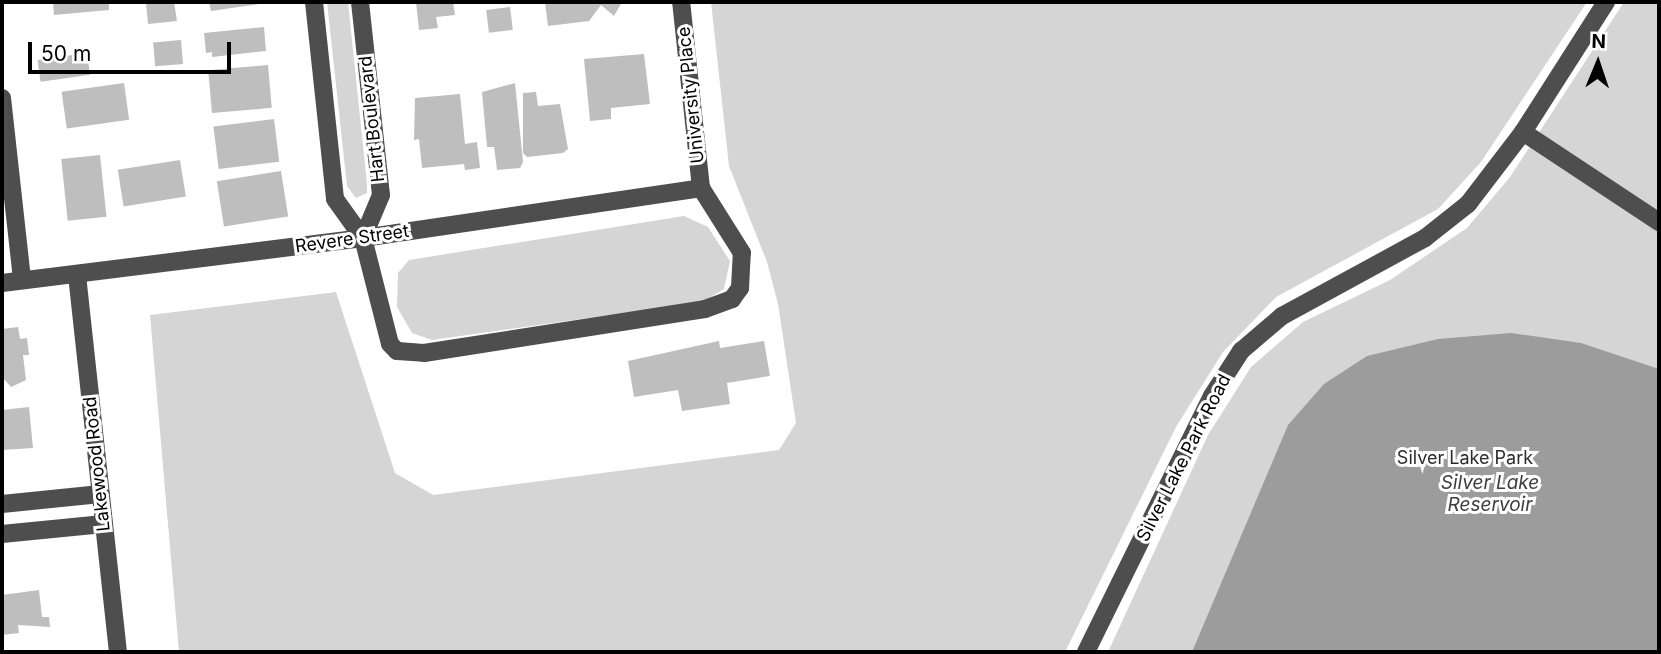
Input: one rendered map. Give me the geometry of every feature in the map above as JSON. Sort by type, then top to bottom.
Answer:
[{"type":"street","points":[[314,2],[335,200],[363,238],[385,335],[397,351],[425,353],[705,309],[732,299],[744,276],[742,253],[701,188]]},
{"type":"street","name":"Hart Boulevard","points":[[360,2],[381,195],[363,238]]},
{"type":"street","name":"University Place","points":[[681,2],[701,188]]},
{"type":"street","name":"Silver Lake Park Road","points":[[1086,652],[1212,396],[1241,351],[1282,316],[1425,237],[1468,204],[1523,132],[1606,2]]},
{"type":"street","points":[[2,99],[22,280]]},
{"type":"street","points":[[1523,132],[1659,222]]},
{"type":"street","name":"Revere Street","points":[[2,283],[363,238],[701,188]]},
{"type":"street","name":"Lakewood Road","points":[[77,275],[118,652]]},
{"type":"street","points":[[2,504],[100,494]]},
{"type":"street","points":[[2,534],[104,524]]},
{"type":"green space","points":[[327,2],[348,2],[367,184],[367,193],[356,198],[347,186]]},
{"type":"green space","points":[[711,2],[1587,2],[1481,162],[1438,209],[1276,297],[1223,352],[1176,427],[1065,652],[179,652],[150,315],[336,292],[395,473],[433,495],[779,450],[796,423],[778,304],[767,262],[729,166]]},
{"type":"green space","name":"Silver Lake Park","points":[[1624,2],[1659,2],[1659,652],[1108,652],[1208,435],[1251,367],[1303,322],[1390,280],[1467,228],[1510,177]]},
{"type":"green space","points":[[684,216],[708,227],[730,261],[724,289],[702,302],[432,340],[412,333],[397,307],[398,273],[409,260]]},
{"type":"water","name":"Silver Lake Reservoir","points":[[1511,333],[1581,343],[1659,369],[1659,652],[1192,652],[1288,425],[1324,384],[1367,356],[1438,339]]},
{"type":"building","points":[[53,2],[109,2],[109,10],[54,15]]},
{"type":"building","points":[[146,2],[174,2],[177,21],[148,24]]},
{"type":"building","points":[[209,2],[260,2],[260,4],[211,11]]},
{"type":"building","points":[[416,2],[453,2],[455,15],[436,17],[438,28],[419,30]]},
{"type":"building","points":[[545,2],[622,2],[614,16],[601,5],[589,21],[548,26]]},
{"type":"building","points":[[510,7],[513,30],[489,33],[486,10]]},
{"type":"building","points":[[264,27],[266,51],[212,57],[212,52],[206,53],[204,33]]},
{"type":"building","points":[[181,40],[183,64],[155,66],[153,42]]},
{"type":"building","points":[[87,53],[90,75],[41,82],[37,60]]},
{"type":"building","points":[[644,54],[650,104],[611,108],[611,119],[590,121],[584,59]]},
{"type":"building","points":[[268,65],[272,108],[212,113],[208,70]]},
{"type":"building","points":[[124,83],[129,120],[67,128],[62,92]]},
{"type":"building","points":[[515,83],[523,162],[520,168],[497,170],[494,147],[487,147],[482,92]]},
{"type":"building","points":[[536,92],[538,106],[560,104],[568,149],[563,153],[527,157],[523,153],[523,93]]},
{"type":"building","points":[[460,94],[465,144],[477,142],[480,168],[465,170],[464,164],[422,168],[419,139],[414,140],[415,98]]},
{"type":"building","points":[[274,119],[279,162],[219,169],[213,126]]},
{"type":"building","points":[[100,155],[106,217],[68,221],[61,159]]},
{"type":"building","points":[[180,160],[186,197],[124,206],[118,170]]},
{"type":"building","points":[[281,171],[288,216],[224,227],[217,181]]},
{"type":"building","points":[[18,327],[20,339],[27,338],[29,355],[23,355],[26,380],[11,387],[2,377],[2,329]]},
{"type":"building","points":[[719,341],[720,348],[764,341],[770,376],[727,383],[730,404],[682,411],[678,390],[634,397],[628,361]]},
{"type":"building","points":[[29,407],[33,448],[2,450],[2,410]]},
{"type":"building","points":[[39,590],[42,617],[49,617],[50,627],[18,625],[19,633],[2,635],[2,595]]}]
